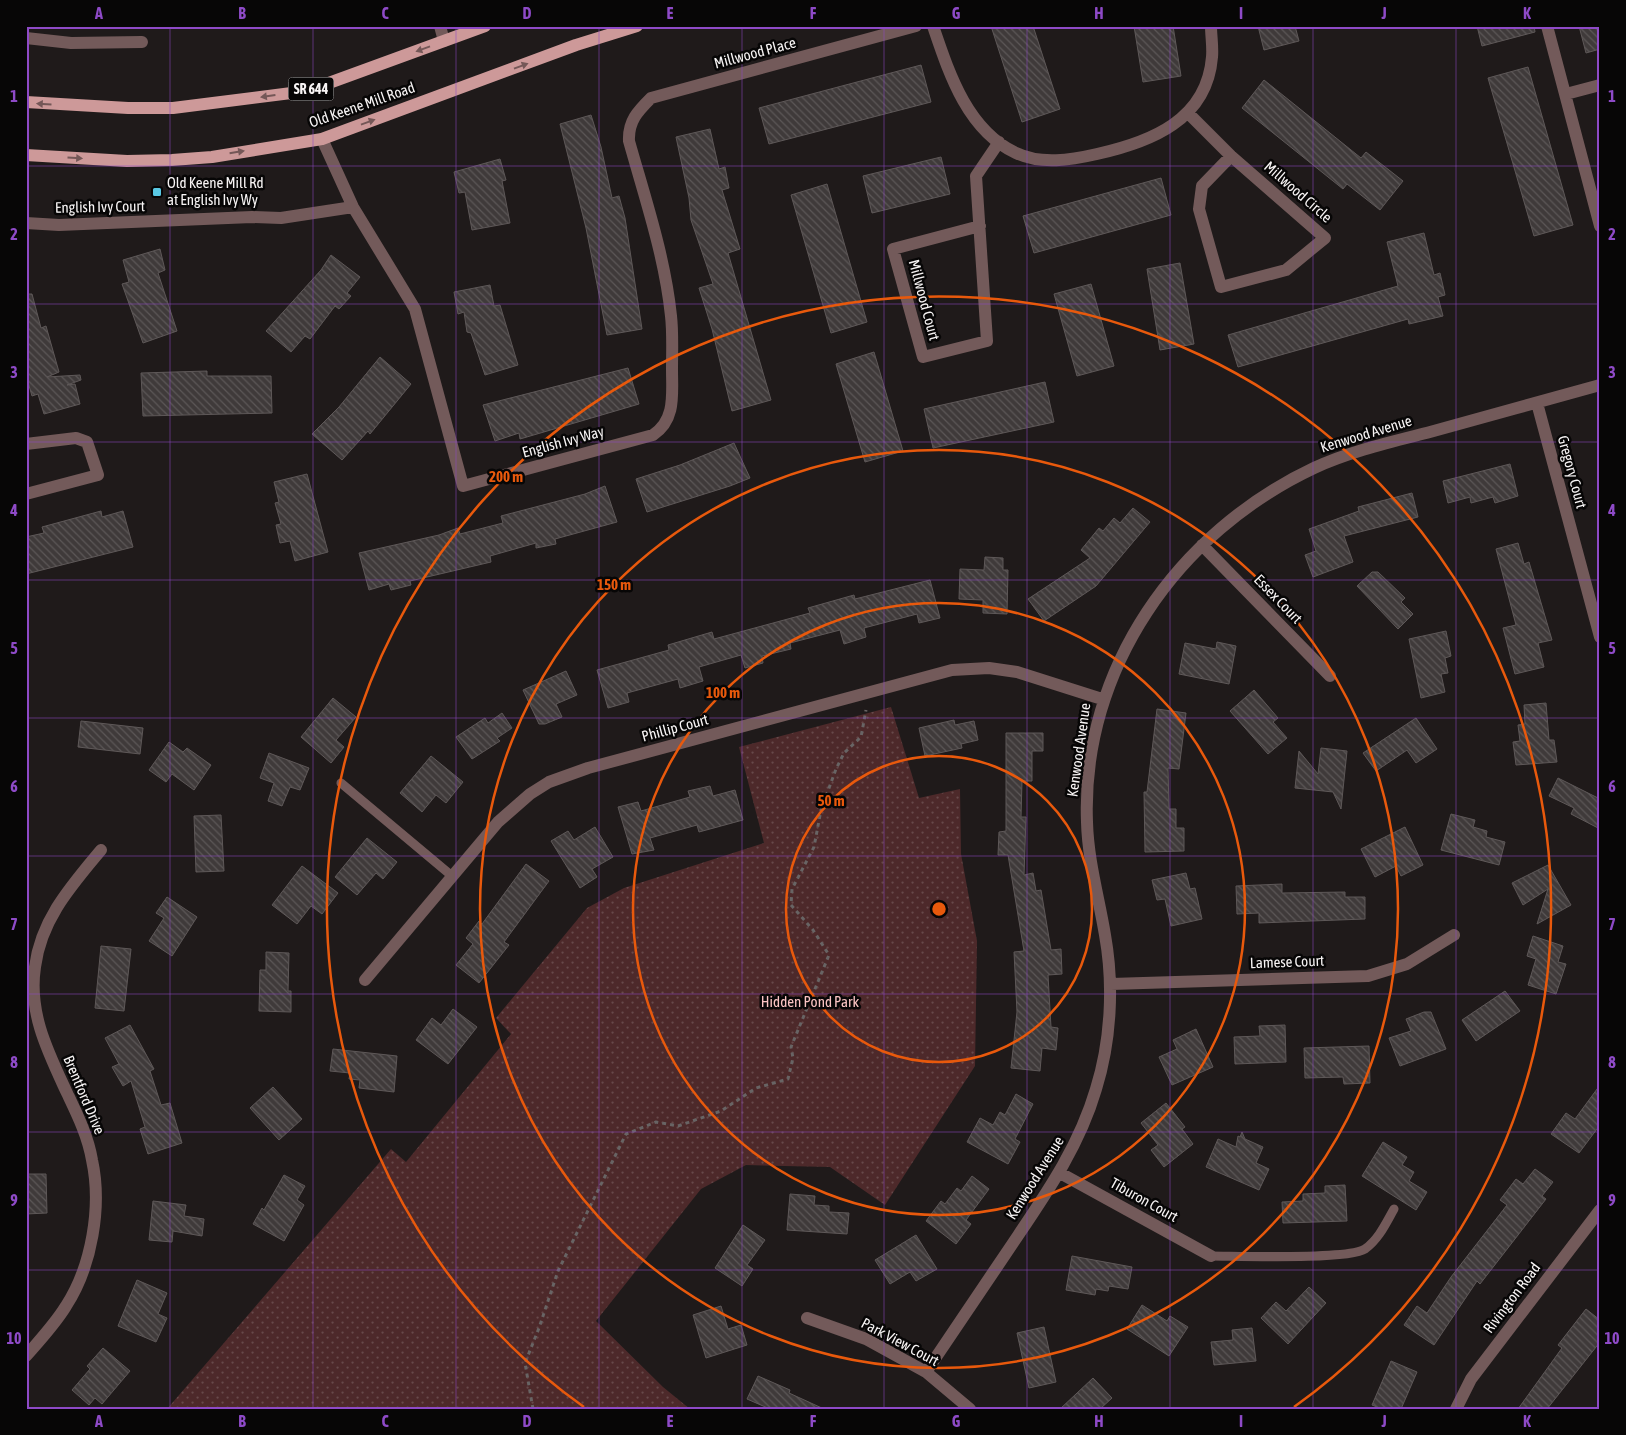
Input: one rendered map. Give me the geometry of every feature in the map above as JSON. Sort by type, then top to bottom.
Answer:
[{"type":"main road","name":"Old Keene Mill Road","points":[[26,102],[128,108],[173,108],[307,91],[485,26]]},
{"type":"main road","name":"Old Keene Mill Road","points":[[26,155],[127,161],[172,160],[212,156],[322,138],[576,45],[637,26]]},
{"type":"street","points":[[440,26],[444,41]]},
{"type":"street","name":"Millwood Place","points":[[636,112],[652,98],[916,26]]},
{"type":"street","points":[[933,26],[949,74],[961,100],[980,125],[999,142],[1016,153],[1034,159],[1069,161],[1119,149],[1155,136],[1177,123],[1188,113],[1206,82],[1210,69],[1212,56],[1211,26]]},
{"type":"street","points":[[1547,26],[1600,226]]},
{"type":"street","points":[[26,38],[71,43],[142,42]]},
{"type":"street","points":[[1566,94],[1600,85]]},
{"type":"street","name":"English Ivy Way","points":[[322,138],[338,177],[353,206],[415,309],[463,486],[653,435],[663,429],[668,421],[672,402],[672,317],[666,277],[629,141],[629,129],[636,112]]},
{"type":"street","name":"Millwood Circle","points":[[1188,113],[1231,156],[1325,238],[1286,270],[1221,287],[1199,208],[1202,186],[1231,156]]},
{"type":"street","name":"Millwood Court","points":[[980,226],[893,249],[922,357],[988,341],[980,226],[976,176],[999,142]]},
{"type":"street","name":"English Ivy Court","points":[[26,223],[59,224],[252,217],[281,218],[353,206]]},
{"type":"street","name":"Kenwood Avenue","points":[[926,1372],[1060,1173],[1080,1135],[1097,1088],[1107,1038],[1111,984],[1106,938],[1091,863],[1087,821],[1088,778],[1102,699],[1130,639],[1146,612],[1176,572],[1202,545],[1247,506],[1316,467],[1358,452],[1600,386]]},
{"type":"street","name":"Gregory Court","points":[[1537,403],[1600,637]]},
{"type":"street","points":[[26,444],[76,438],[87,442],[98,475],[26,494]]},
{"type":"street","name":"Essex Court","points":[[1202,545],[1330,676]]},
{"type":"street","name":"Phillip Court","points":[[365,980],[498,822],[530,794],[549,782],[588,768],[952,670],[989,668],[1043,678],[1102,699]]},
{"type":"street","name":"Brentford Drive","points":[[26,1356],[68,1305],[79,1280],[92,1236],[96,1194],[92,1158],[86,1136],[40,1032],[33,994],[35,966],[44,932],[51,916],[66,892],[101,850]]},
{"type":"street","name":"Lamese Court","points":[[1111,984],[1368,976],[1407,964],[1454,935]]},
{"type":"street","name":"Tiburon Court","points":[[1060,1173],[1212,1256]]},
{"type":"street","name":"Rivington Road","points":[[1456,1409],[1471,1379],[1600,1210]]},
{"type":"street","name":"Park View Court","points":[[807,1318],[866,1339],[926,1372],[970,1409]]},
{"type":"lane","points":[[341,783],[452,876]]},
{"type":"lane","points":[[1212,1256],[1343,1255],[1364,1250],[1382,1231],[1394,1209]]},
{"type":"path","points":[[533,1409],[524,1363],[539,1328],[558,1271],[626,1134],[656,1122],[678,1126],[721,1111],[756,1088],[788,1079],[793,1058],[791,1047],[829,955],[813,930],[791,905],[792,889],[814,847],[822,810],[836,769],[844,753],[861,737],[869,692]]},
{"type":"green space","name":"Hidden Pond Park","points":[[891,707],[919,798],[960,789],[961,854],[977,941],[975,1066],[885,1205],[830,1167],[746,1165],[701,1189],[596,1321],[663,1387],[690,1409],[167,1409],[391,1149],[406,1162],[511,1034],[496,1018],[587,908],[624,888],[764,843],[739,747]]},
{"type":"building","points":[[991,26],[1033,26],[1060,109],[1022,122]]},
{"type":"building","points":[[1134,26],[1173,26],[1181,76],[1143,82]]},
{"type":"building","points":[[1258,26],[1295,26],[1299,41],[1264,50]]},
{"type":"building","points":[[1477,26],[1534,26],[1535,32],[1482,46]]},
{"type":"building","points":[[1579,26],[1600,26],[1600,49],[1586,53]]},
{"type":"building","points":[[921,65],[931,102],[769,144],[759,108]]},
{"type":"building","points":[[1528,67],[1573,225],[1534,236],[1488,78]]},
{"type":"building","points":[[1264,80],[1361,158],[1366,152],[1403,181],[1380,210],[1347,184],[1343,189],[1242,108]]},
{"type":"building","points":[[591,115],[601,147],[612,198],[619,196],[625,218],[642,329],[607,335],[586,228],[560,124]]},
{"type":"building","points":[[710,129],[719,169],[725,167],[729,188],[722,190],[740,249],[728,253],[771,400],[732,411],[712,329],[699,288],[713,284],[691,220],[689,198],[676,137]]},
{"type":"building","points":[[941,157],[950,194],[872,213],[863,176]]},
{"type":"building","points":[[500,159],[506,180],[502,181],[510,223],[472,230],[465,192],[459,193],[454,172]]},
{"type":"building","points":[[1161,178],[1171,215],[1034,253],[1023,216]]},
{"type":"building","points":[[827,184],[867,322],[831,333],[791,195]]},
{"type":"building","points":[[1424,233],[1434,275],[1440,273],[1445,295],[1438,297],[1443,316],[1409,324],[1408,319],[1238,367],[1228,335],[1398,286],[1387,242]]},
{"type":"building","points":[[160,249],[165,270],[158,273],[177,331],[143,343],[122,284],[129,282],[123,260]]},
{"type":"building","points":[[331,255],[360,277],[347,293],[351,296],[339,309],[335,306],[310,339],[305,336],[291,352],[266,331],[321,270]]},
{"type":"building","points":[[1180,263],[1194,344],[1160,350],[1147,269]]},
{"type":"building","points":[[1091,284],[1114,366],[1077,376],[1054,294]]},
{"type":"building","points":[[490,285],[494,306],[500,305],[518,365],[485,375],[471,333],[467,332],[464,312],[458,314],[454,292]]},
{"type":"building","points":[[26,294],[32,294],[41,328],[46,326],[59,372],[47,377],[80,375],[81,380],[67,385],[75,384],[80,404],[44,414],[38,394],[32,396],[26,375]]},
{"type":"building","points":[[874,352],[903,451],[865,462],[836,364]]},
{"type":"building","points":[[380,357],[411,384],[370,434],[368,431],[342,460],[312,434],[339,407]]},
{"type":"building","points":[[628,368],[639,404],[520,439],[519,433],[495,441],[483,405]]},
{"type":"building","points":[[207,371],[207,376],[271,376],[272,413],[143,416],[141,373]]},
{"type":"building","points":[[1045,382],[1054,422],[933,448],[924,409]]},
{"type":"building","points":[[734,443],[750,478],[647,512],[636,479],[680,465]]},
{"type":"building","points":[[1510,464],[1518,496],[1495,503],[1493,497],[1471,503],[1470,497],[1448,503],[1443,481]]},
{"type":"building","points":[[307,474],[328,552],[295,561],[290,541],[280,543],[276,525],[281,524],[275,503],[279,502],[274,482]]},
{"type":"building","points":[[605,486],[617,522],[555,539],[556,544],[536,548],[536,543],[490,556],[491,562],[410,581],[411,585],[391,590],[389,584],[369,590],[359,553],[439,535],[458,528],[460,534],[503,523],[501,516],[585,494]]},
{"type":"building","points":[[1412,493],[1418,517],[1344,536],[1353,562],[1313,577],[1305,555],[1316,551],[1309,529],[1359,511],[1358,507]]},
{"type":"building","points":[[1133,508],[1150,522],[1096,586],[1044,621],[1028,599],[1090,558],[1081,550],[1099,528],[1103,531],[1114,518],[1120,523]]},
{"type":"building","points":[[101,511],[102,517],[123,511],[133,547],[26,574],[26,537],[44,533],[42,527]]},
{"type":"building","points":[[1518,543],[1524,564],[1529,562],[1552,640],[1538,643],[1544,667],[1515,674],[1503,628],[1516,625],[1496,549]]},
{"type":"building","points":[[985,557],[1003,558],[1003,570],[1008,570],[1007,614],[983,613],[983,600],[959,599],[960,569],[984,570]]},
{"type":"building","points":[[1372,572],[1378,572],[1405,598],[1401,602],[1413,614],[1398,629],[1357,586]]},
{"type":"building","points":[[930,580],[940,618],[919,623],[917,614],[864,628],[866,637],[844,644],[840,630],[790,643],[791,649],[762,656],[763,663],[745,668],[741,655],[699,667],[703,681],[680,688],[678,679],[627,693],[629,702],[608,708],[597,670],[669,650],[668,645],[712,632],[714,639],[810,613],[808,608],[854,595],[855,599]]},
{"type":"building","points":[[1446,631],[1451,656],[1445,658],[1448,673],[1441,674],[1445,692],[1421,698],[1409,639]]},
{"type":"building","points":[[1217,642],[1236,646],[1229,684],[1179,674],[1185,643],[1216,649]]},
{"type":"building","points":[[566,671],[577,695],[556,704],[562,717],[545,724],[539,724],[523,690]]},
{"type":"building","points":[[1254,690],[1278,718],[1273,722],[1287,738],[1268,754],[1230,711]]},
{"type":"building","points":[[333,698],[356,717],[336,740],[344,747],[331,763],[301,737]]},
{"type":"building","points":[[1546,703],[1549,740],[1554,740],[1557,762],[1516,765],[1513,742],[1520,741],[1518,725],[1525,724],[1524,705]]},
{"type":"building","points":[[1157,709],[1186,713],[1179,769],[1168,768],[1169,809],[1176,809],[1176,828],[1184,828],[1184,851],[1145,852],[1144,792],[1147,792]]},
{"type":"building","points":[[502,713],[512,728],[497,738],[500,741],[472,759],[456,737],[485,718],[488,723]]},
{"type":"building","points":[[1416,718],[1437,749],[1416,763],[1407,750],[1376,771],[1363,753]]},
{"type":"building","points":[[954,720],[955,725],[974,721],[978,740],[961,744],[962,748],[925,756],[919,728]]},
{"type":"building","points":[[81,721],[143,728],[140,754],[78,747]]},
{"type":"building","points":[[1006,733],[1043,733],[1043,751],[1032,751],[1032,781],[1022,781],[1021,817],[1026,817],[1024,875],[1033,873],[1036,891],[1041,890],[1051,950],[1061,949],[1062,974],[1048,975],[1051,1027],[1058,1028],[1056,1050],[1042,1048],[1040,1071],[1011,1068],[1017,1012],[1014,952],[1024,951],[1008,855],[998,855],[999,832],[1006,831]]},
{"type":"building","points":[[169,742],[183,752],[187,748],[211,765],[194,790],[172,774],[166,782],[149,770]]},
{"type":"building","points":[[1321,748],[1347,751],[1341,809],[1333,792],[1295,788],[1299,751],[1318,774]]},
{"type":"building","points":[[269,753],[309,768],[300,790],[290,787],[282,806],[268,801],[274,783],[260,778]]},
{"type":"building","points":[[431,756],[463,782],[446,803],[436,795],[422,812],[400,793]]},
{"type":"building","points":[[1558,778],[1600,799],[1600,829],[1571,814],[1574,808],[1549,796]]},
{"type":"building","points":[[710,786],[713,796],[735,790],[743,820],[699,832],[697,825],[650,838],[654,850],[632,854],[618,807],[638,802],[641,811],[690,797],[688,791]]},
{"type":"building","points":[[1451,814],[1475,820],[1473,827],[1487,831],[1486,837],[1505,842],[1499,865],[1441,850]]},
{"type":"building","points":[[221,815],[224,871],[196,872],[194,816]]},
{"type":"building","points":[[595,827],[613,857],[592,869],[597,877],[580,888],[551,841],[568,831],[574,840]]},
{"type":"building","points":[[1405,827],[1423,865],[1401,876],[1396,866],[1375,877],[1361,849]]},
{"type":"building","points":[[367,838],[397,862],[383,879],[376,873],[357,895],[335,877]]},
{"type":"building","points":[[526,864],[549,881],[504,942],[509,945],[479,983],[456,965],[473,944],[466,938],[479,921],[482,924]]},
{"type":"building","points":[[1548,865],[1571,905],[1537,924],[1548,889],[1523,905],[1512,883]]},
{"type":"building","points":[[302,866],[338,893],[322,914],[311,906],[297,924],[272,905]]},
{"type":"building","points":[[1186,873],[1190,889],[1195,888],[1202,919],[1171,926],[1165,899],[1157,900],[1152,880]]},
{"type":"building","points":[[1282,884],[1282,893],[1345,892],[1345,897],[1365,897],[1365,919],[1259,923],[1259,913],[1237,914],[1236,886]]},
{"type":"building","points":[[167,897],[197,917],[172,956],[149,941],[164,918],[156,913]]},
{"type":"building","points":[[1533,936],[1563,946],[1558,962],[1566,964],[1556,994],[1528,985],[1536,959],[1527,956]]},
{"type":"building","points":[[101,946],[131,949],[124,1011],[95,1008]]},
{"type":"building","points":[[266,952],[289,953],[288,991],[291,991],[291,1012],[259,1011],[260,970],[266,970]]},
{"type":"building","points":[[1505,991],[1520,1011],[1476,1041],[1462,1020]]},
{"type":"building","points":[[453,1009],[477,1027],[448,1064],[416,1040],[432,1018],[441,1025]]},
{"type":"building","points":[[1424,1012],[1431,1012],[1446,1049],[1400,1066],[1389,1038],[1411,1031],[1406,1019]]},
{"type":"building","points":[[130,1025],[154,1069],[150,1071],[161,1105],[170,1103],[182,1143],[148,1154],[140,1129],[145,1127],[131,1081],[123,1086],[112,1067],[119,1064],[105,1038]]},
{"type":"building","points":[[1285,1025],[1286,1062],[1235,1064],[1234,1037],[1260,1036],[1259,1026]]},
{"type":"building","points":[[1196,1029],[1213,1067],[1172,1085],[1159,1057],[1177,1049],[1173,1040]]},
{"type":"building","points":[[1369,1046],[1370,1083],[1344,1084],[1343,1077],[1305,1078],[1304,1048]]},
{"type":"building","points":[[333,1049],[397,1056],[394,1092],[359,1088],[360,1080],[349,1079],[350,1073],[330,1071]]},
{"type":"building","points":[[1600,1085],[1600,1125],[1579,1153],[1551,1134],[1566,1113],[1575,1119]]},
{"type":"building","points":[[273,1087],[302,1119],[279,1140],[250,1108]]},
{"type":"building","points":[[1016,1094],[1033,1104],[1015,1139],[1020,1142],[1008,1164],[967,1142],[980,1118],[993,1125],[1000,1112],[1005,1115]]},
{"type":"building","points":[[1166,1103],[1185,1127],[1182,1129],[1193,1144],[1164,1167],[1151,1150],[1158,1145],[1141,1123]]},
{"type":"building","points":[[1242,1132],[1245,1139],[1263,1147],[1256,1163],[1269,1169],[1259,1190],[1206,1167],[1218,1139],[1236,1147],[1238,1136],[1240,1137]]},
{"type":"building","points":[[1383,1142],[1407,1157],[1402,1165],[1414,1172],[1409,1181],[1427,1192],[1416,1210],[1362,1176]]},
{"type":"building","points":[[1535,1169],[1553,1182],[1542,1196],[1546,1199],[1480,1284],[1477,1281],[1434,1345],[1404,1325],[1417,1306],[1427,1313],[1451,1277],[1507,1205],[1500,1200],[1516,1179],[1523,1184]]},
{"type":"building","points":[[26,1174],[46,1174],[47,1213],[26,1214]]},
{"type":"building","points":[[284,1175],[305,1186],[297,1200],[304,1205],[284,1241],[253,1224],[262,1208],[264,1210]]},
{"type":"building","points":[[972,1176],[989,1189],[966,1220],[971,1224],[956,1244],[926,1221],[941,1201],[945,1204],[957,1188],[961,1191]]},
{"type":"building","points":[[1345,1185],[1347,1221],[1283,1223],[1282,1202],[1303,1201],[1303,1194],[1325,1193],[1325,1186]]},
{"type":"building","points":[[790,1194],[815,1196],[814,1205],[829,1206],[829,1212],[849,1213],[847,1234],[787,1230]]},
{"type":"building","points":[[153,1201],[186,1205],[184,1216],[204,1219],[202,1236],[173,1231],[172,1242],[149,1240]]},
{"type":"building","points":[[743,1225],[765,1240],[747,1265],[753,1269],[742,1286],[715,1268]]},
{"type":"building","points":[[916,1235],[937,1269],[916,1281],[910,1272],[890,1284],[875,1260]]},
{"type":"building","points":[[1072,1256],[1132,1267],[1128,1289],[1109,1286],[1108,1291],[1096,1289],[1095,1295],[1066,1290]]},
{"type":"building","points":[[137,1280],[167,1293],[158,1314],[167,1318],[156,1342],[118,1326]]},
{"type":"building","points":[[1309,1287],[1326,1303],[1288,1344],[1261,1318],[1276,1302],[1286,1311]]},
{"type":"building","points":[[1142,1305],[1167,1321],[1170,1316],[1188,1327],[1169,1356],[1127,1329]]},
{"type":"building","points":[[721,1306],[728,1329],[741,1325],[747,1345],[706,1358],[693,1315]]},
{"type":"building","points":[[1586,1309],[1600,1320],[1600,1342],[1547,1409],[1518,1409],[1562,1348],[1558,1345]]},
{"type":"building","points":[[1044,1327],[1056,1382],[1029,1388],[1017,1333]]},
{"type":"building","points":[[1252,1328],[1256,1361],[1214,1365],[1211,1342],[1233,1340],[1232,1330]]},
{"type":"building","points":[[103,1348],[130,1371],[102,1404],[95,1398],[89,1405],[72,1390],[90,1369],[87,1366]]},
{"type":"building","points":[[1391,1361],[1417,1372],[1401,1409],[1382,1409],[1372,1405]]},
{"type":"building","points":[[758,1376],[790,1390],[789,1393],[824,1409],[770,1409],[747,1399]]},
{"type":"building","points":[[1093,1378],[1112,1398],[1100,1409],[1060,1409]]},
{"type":"place","name":"Old Keene Mill Rd at English Ivy Wy","points":[[157,192]]}]
